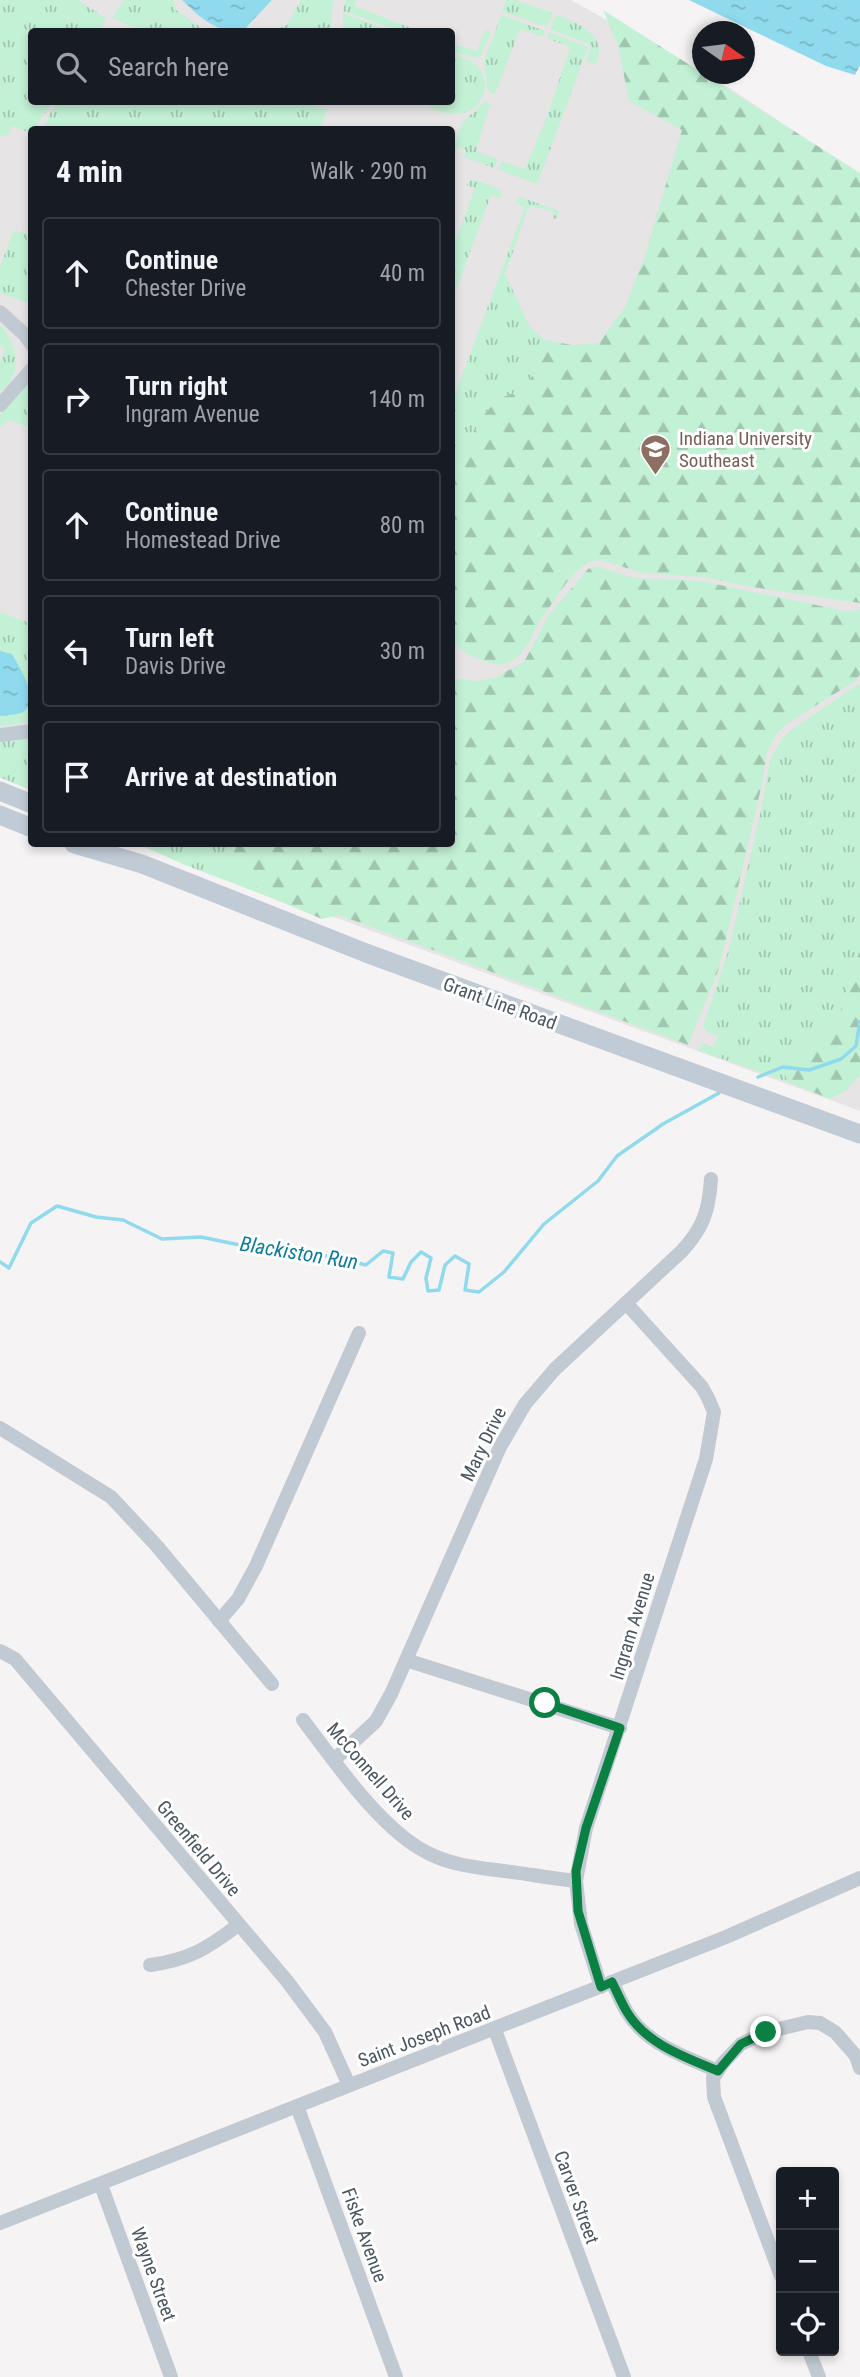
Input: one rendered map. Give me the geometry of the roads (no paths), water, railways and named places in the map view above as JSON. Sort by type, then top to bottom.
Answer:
[{"type":"main road","points":[[0,791],[28,802]]},
{"type":"main road","points":[[0,815],[28,826]]},
{"type":"main road","name":"Grant Line Road","points":[[84,847],[142,864],[379,958],[860,1134]]},
{"type":"main road","name":"Grant Line Road","points":[[112,847],[142,864]]},
{"type":"street","points":[[0,312],[11,320],[28,340]]},
{"type":"street","points":[[0,405],[28,374]]},
{"type":"street","points":[[0,735],[28,732]]},
{"type":"street","name":"Mary Drive","points":[[334,1760],[376,1721],[500,1447],[519,1413],[555,1369],[697,1234],[705,1215],[710,1179]]},
{"type":"street","name":"Ingram Avenue","points":[[626,1303],[702,1387],[714,1412],[706,1459],[586,1828],[576,1881],[581,1923],[606,1984],[645,2033],[671,2051],[716,2075]]},
{"type":"street","points":[[219,1621],[238,1599],[256,1566],[359,1333]]},
{"type":"street","points":[[0,1428],[111,1497],[156,1545],[272,1684]]},
{"type":"street","name":"Greenfield Drive","points":[[0,1651],[15,1659],[287,1981],[325,2032],[349,2085]]},
{"type":"street","points":[[405,1660],[620,1728]]},
{"type":"street","name":"McConnell Drive","points":[[303,1720],[394,1829],[427,1853],[466,1866],[576,1881]]},
{"type":"street","name":"Saint Joseph Road","points":[[0,2223],[495,2030],[726,1937],[860,1878]]},
{"type":"street","points":[[150,1965],[193,1956],[238,1925]]},
{"type":"street","points":[[776,2263],[719,2111],[715,2097],[716,2075],[741,2044],[766,2032],[808,2022],[820,2023],[835,2032],[856,2056],[860,2068]]},
{"type":"street","name":"Carver Street","points":[[495,2030],[624,2377]]},
{"type":"street","name":"Fiske Avenue","points":[[297,2106],[397,2377]]},
{"type":"street","name":"Wayne Street","points":[[101,2185],[171,2377]]},
{"type":"street","points":[[811,2356],[819,2377]]},
{"type":"water","points":[[182,0],[272,0],[246,28],[219,28],[195,13]]},
{"type":"water","points":[[689,0],[860,0],[860,65],[855,75],[826,66],[755,32],[755,21],[733,21]]},
{"type":"water","points":[[0,651],[12,654],[24,675],[28,686],[28,707],[21,713],[0,716]]},
{"type":"waterway","name":"Blackiston Run","points":[[758,1077],[783,1067],[809,1070],[841,1059],[856,1046],[860,1021]]},
{"type":"waterway","name":"Blackiston Run","points":[[0,1262],[9,1268],[31,1223],[57,1206],[96,1217],[123,1220],[162,1239],[201,1237],[293,1256],[331,1256],[366,1265],[383,1251],[393,1253],[389,1277],[403,1279],[411,1262],[421,1252],[431,1258],[426,1278],[428,1291],[439,1290],[445,1265],[455,1256],[469,1264],[465,1290],[479,1292],[504,1272],[544,1224],[598,1181],[617,1156],[663,1124],[719,1093]]},
{"type":"place","name":"Indiana University Southeast","points":[[656,476]]}]
